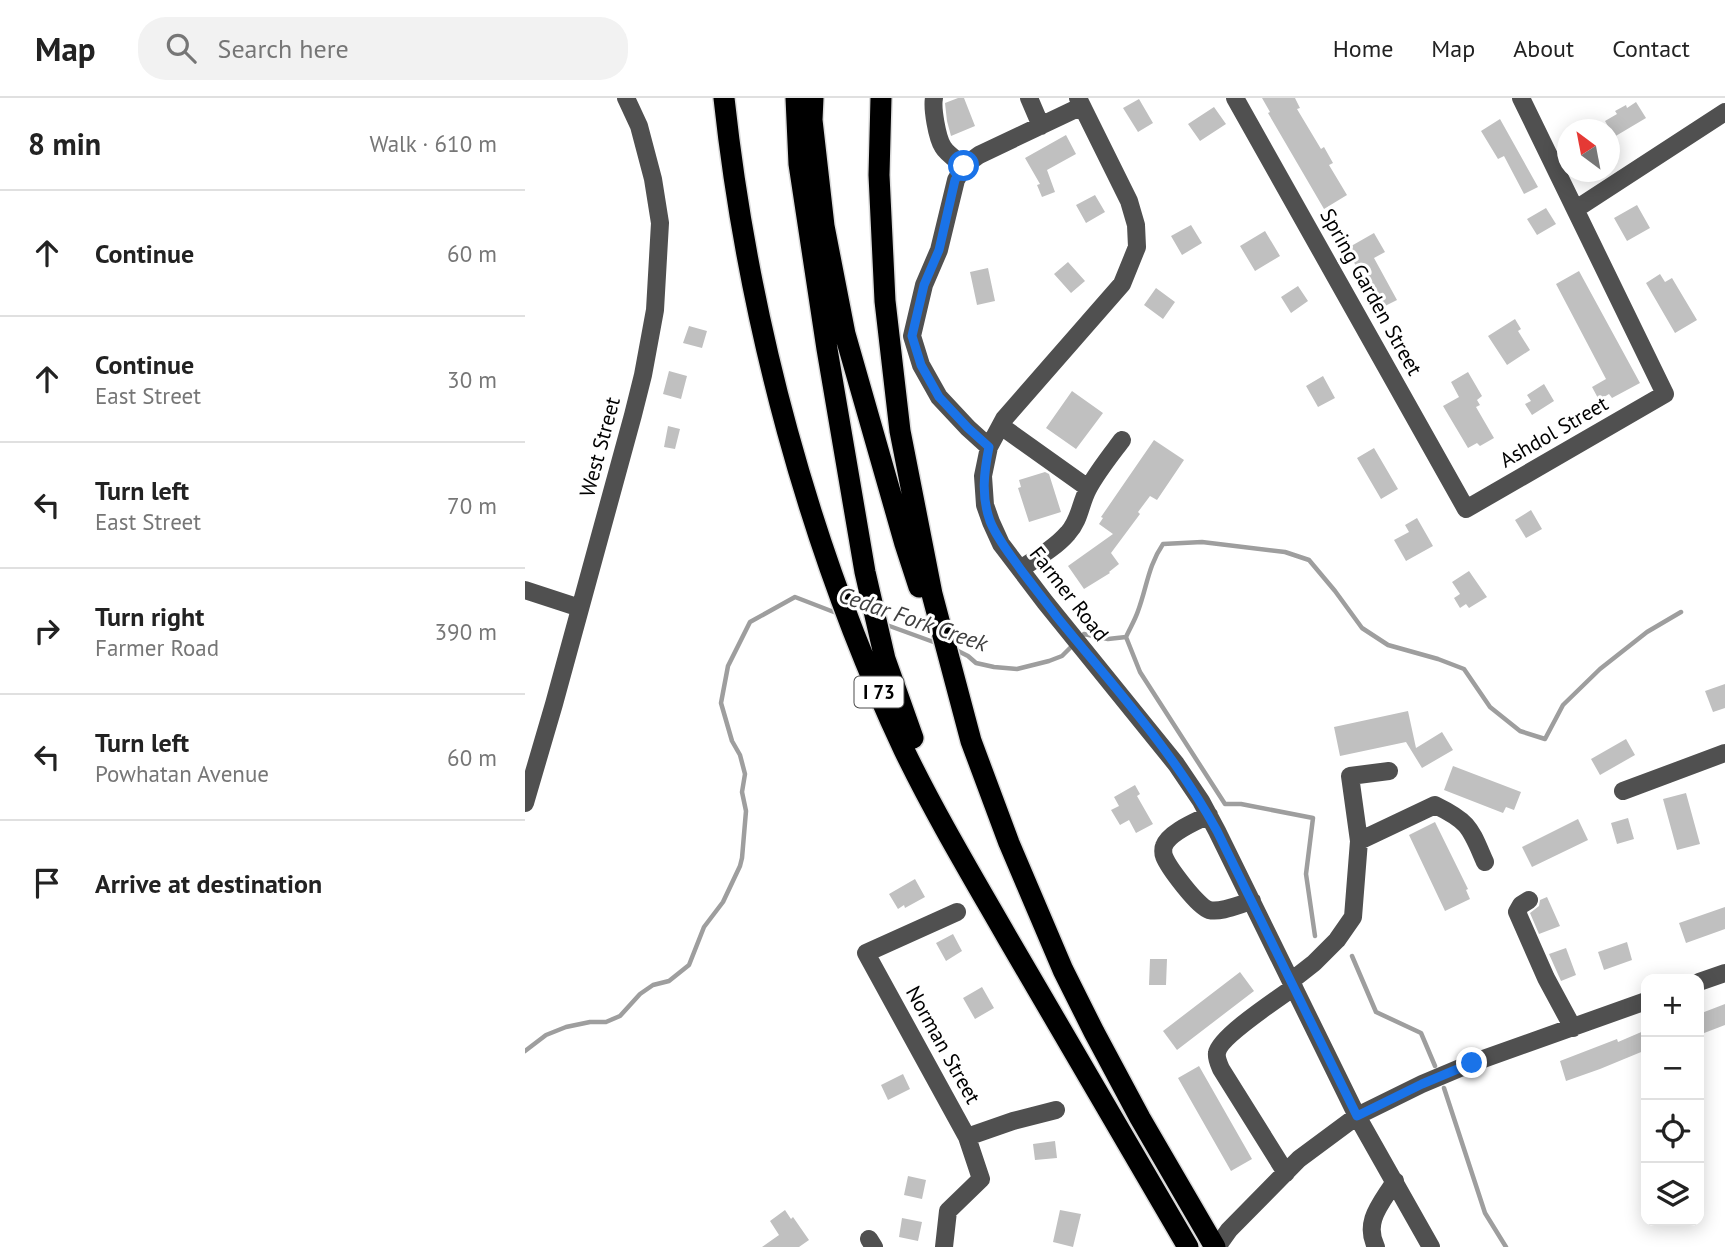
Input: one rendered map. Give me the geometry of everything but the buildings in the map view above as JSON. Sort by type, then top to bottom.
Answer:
[{"type":"highway","name":"I 73","points":[[724,98],[730,152],[749,264],[769,360],[793,454],[821,542],[860,649],[905,750],[953,844],[1183,1238]]},
{"type":"highway","points":[[796,98],[799,164],[865,572],[885,659],[953,844]]},
{"type":"highway","points":[[813,98],[812,120],[824,226],[845,334],[905,544],[971,741],[1009,843],[1063,970],[1140,1118],[1216,1247]]},
{"type":"highway","points":[[881,98],[879,175],[885,300],[900,431],[932,594],[971,741]]},
{"type":"street","name":"West Street","points":[[525,803],[643,374],[655,310],[660,223],[653,180],[639,126],[626,98]]},
{"type":"street","points":[[934,98],[935,120],[943,148],[964,166]]},
{"type":"street","points":[[1029,98],[1041,126]]},
{"type":"street","name":"Spring Garden Street","points":[[1235,98],[1466,509]]},
{"type":"street","points":[[1521,98],[1576,209],[1724,115]]},
{"type":"street","points":[[989,447],[939,397],[921,365],[912,336],[924,285],[939,250],[955,180],[964,166],[979,155],[1041,126],[1080,102]]},
{"type":"street","name":"Farmer Road","points":[[1080,102],[1129,201],[1136,225],[1137,247],[1122,284],[1005,419],[989,447],[983,476],[985,505],[1001,544],[1176,764],[1209,815],[1357,1116],[1431,1247]]},
{"type":"street","name":"Ashdol Street","points":[[1466,509],[1665,394],[1576,209]]},
{"type":"street","points":[[1001,426],[1088,488]]},
{"type":"street","points":[[1020,569],[1041,556],[1069,532],[1078,519],[1088,488],[1122,440]]},
{"type":"street","points":[[525,590],[580,608]]},
{"type":"street","points":[[1623,791],[1725,753]]},
{"type":"street","points":[[1286,1173],[1221,1069],[1216,1054],[1224,1040],[1322,956],[1353,918],[1359,841],[1350,776],[1389,771]]},
{"type":"street","points":[[1359,841],[1435,805],[1454,814],[1470,828],[1485,862]]},
{"type":"street","points":[[1209,815],[1168,839],[1163,846],[1163,855],[1201,906],[1212,911],[1252,901]]},
{"type":"street","points":[[1529,900],[1521,905],[1517,912],[1546,978],[1573,1028]]},
{"type":"street","name":"Norman Street","points":[[944,1247],[948,1211],[981,1180],[967,1137],[866,953],[957,912]]},
{"type":"street","points":[[1704,980],[1725,973]]},
{"type":"street","points":[[1216,1247],[1229,1230],[1299,1159],[1357,1116],[1472,1063],[1641,1003]]},
{"type":"street","points":[[967,1137],[1056,1110]]},
{"type":"street","points":[[1376,1247],[1370,1231],[1372,1219],[1395,1181]]},
{"type":"waterway","name":"Cedar Fork Creek","points":[[1080,639],[1084,634],[1108,639],[1126,637],[1137,614],[1154,560],[1163,544],[1202,542],[1285,552],[1309,560],[1362,628],[1388,645],[1464,669],[1490,707],[1520,731],[1545,739],[1563,705],[1600,669],[1647,632],[1681,612]]},
{"type":"waterway","name":"Cedar Fork Creek","points":[[525,1051],[546,1035],[566,1027],[606,1022],[620,1016],[640,994],[653,985],[669,981],[689,965],[704,927],[723,902],[742,858],[746,811],[742,792],[745,774],[721,703],[728,666],[750,622],[795,597],[839,614]]},
{"type":"waterway","name":"Cedar Fork Creek","points":[[884,624],[939,644]]},
{"type":"waterway","points":[[1126,637],[1140,672],[1225,804],[1241,804],[1313,818],[1306,874],[1315,936]]},
{"type":"waterway","name":"Cedar Fork Creek","points":[[954,649],[976,663],[1017,669],[1062,656],[1073,645]]},
{"type":"waterway","points":[[1352,956],[1376,1012],[1421,1033],[1435,1066]]},
{"type":"waterway","points":[[1444,1088],[1485,1213],[1506,1247]]},
{"type":"route","points":[[964,166],[955,180],[939,250],[924,285],[912,336],[921,365],[939,397],[989,447],[983,476],[985,505],[1001,544],[1176,764],[1201,801],[1357,1116],[1472,1063]]}]
